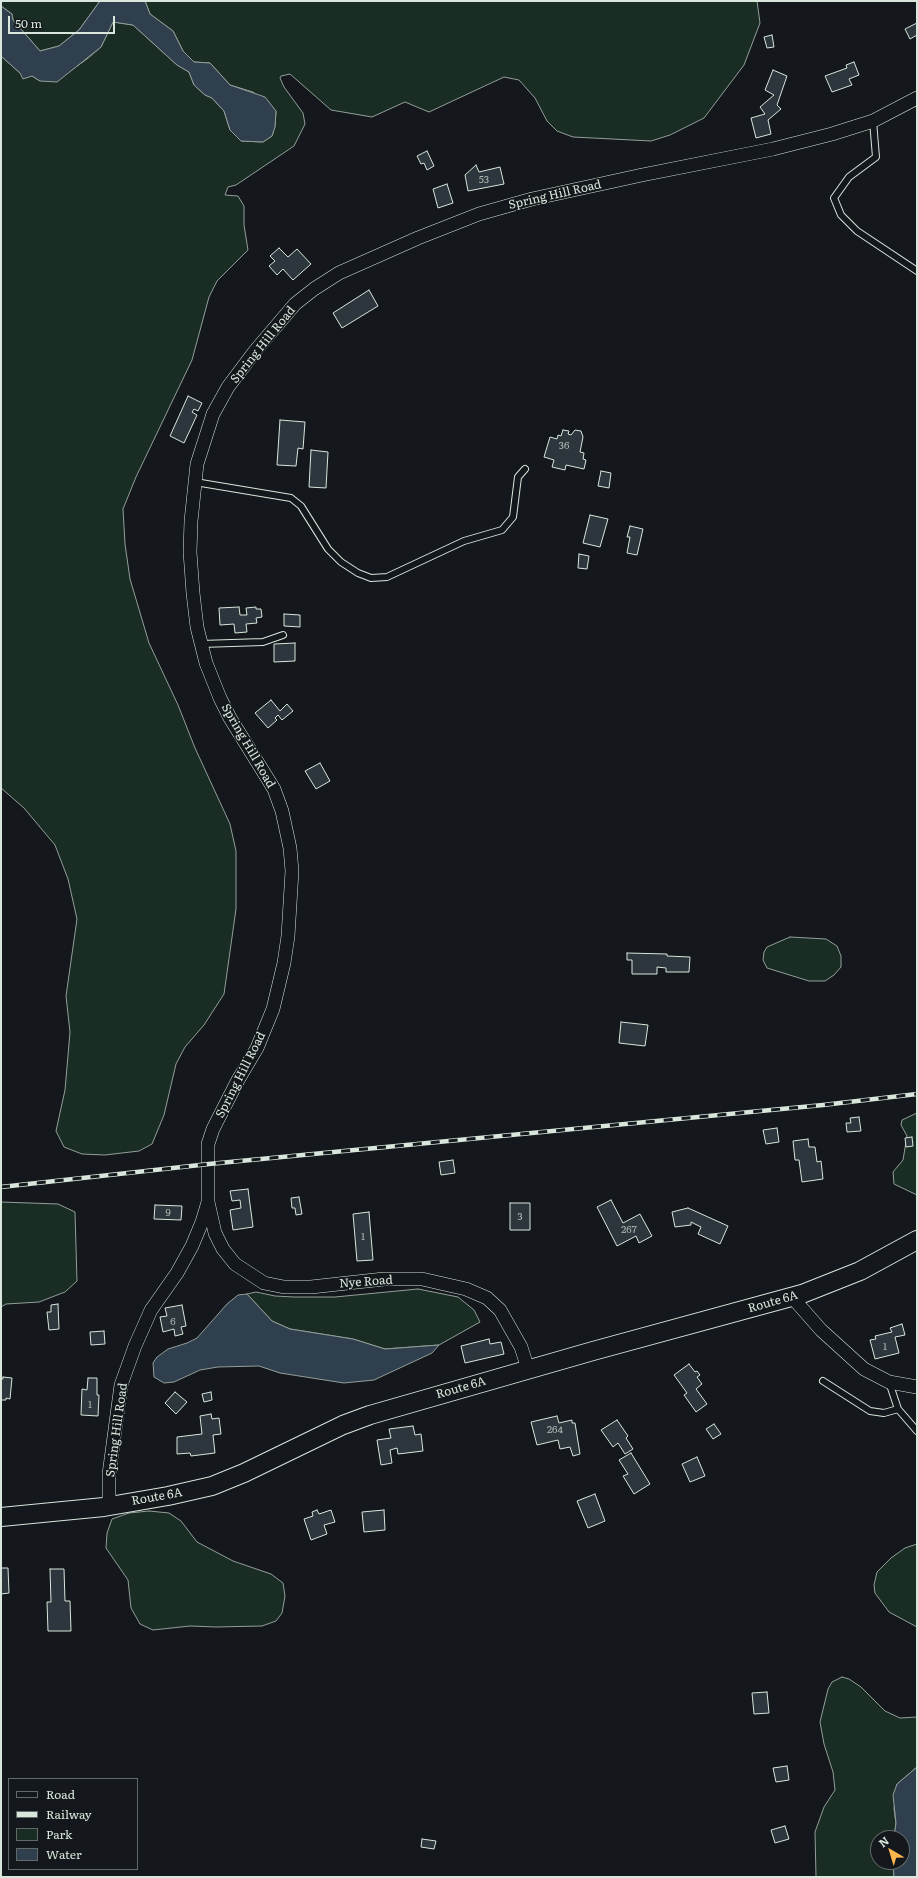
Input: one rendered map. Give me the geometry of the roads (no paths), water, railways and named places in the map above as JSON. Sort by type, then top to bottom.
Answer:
[{"type":"main road","name":"Route 6A","points":[[1,1517],[109,1506],[168,1496],[212,1486],[244,1473],[343,1425],[370,1415],[528,1369],[792,1297],[860,1271],[917,1240]]},
{"type":"street","name":"Spring Hill Road","points":[[109,1506],[109,1474],[121,1385],[135,1346],[151,1310],[177,1273],[192,1246],[208,1202],[208,1144],[213,1129],[238,1080],[257,1048],[273,1009],[284,963],[288,936],[292,871],[288,836],[282,811],[274,789],[230,718],[206,663],[201,644],[194,600],[190,552],[197,464],[205,435],[213,414],[228,387],[255,351],[295,304],[339,273],[418,238],[479,214],[598,184],[773,149],[832,134],[873,121],[917,98]]},
{"type":"street","name":"Nye Road","points":[[208,1202],[215,1233],[223,1249],[235,1264],[264,1283],[284,1287],[304,1287],[384,1279],[422,1279],[466,1289],[487,1298],[500,1310],[521,1347],[528,1369]]},
{"type":"street","points":[[792,1297],[821,1330],[864,1369],[890,1382],[917,1387]]},
{"type":"lane","points":[[873,121],[876,157],[849,177],[834,198],[841,215],[857,231],[917,271]]},
{"type":"lane","points":[[195,482],[291,498],[301,506],[328,549],[336,558],[358,573],[371,578],[387,577],[464,541],[502,530],[513,517],[518,477],[525,469]]},
{"type":"lane","points":[[201,644],[263,642],[283,635]]},
{"type":"lane","points":[[823,1381],[870,1411],[884,1413],[898,1409]]},
{"type":"lane","points":[[890,1382],[898,1409],[917,1431]]},
{"type":"water","points":[[100,1],[145,1],[150,14],[173,31],[183,51],[194,62],[210,63],[230,85],[265,97],[276,111],[275,127],[272,136],[263,142],[241,141],[230,130],[224,111],[212,98],[205,95],[194,85],[189,72],[177,65],[133,25],[113,22],[101,47],[57,82],[40,81],[32,76],[23,79],[20,73],[1,56],[1,6],[12,14],[13,20],[40,51],[59,46],[79,30]]},
{"type":"water","points":[[247,1294],[272,1321],[290,1329],[353,1339],[385,1349],[439,1345],[432,1353],[374,1380],[344,1383],[280,1373],[259,1366],[218,1367],[200,1370],[174,1382],[164,1383],[154,1377],[153,1363],[157,1357],[168,1349],[197,1338],[227,1304],[238,1295]]},
{"type":"water","points":[[917,1767],[917,1877],[894,1877],[894,1870],[910,1870],[910,1830],[895,1830],[896,1823],[893,1795],[897,1784]]},
{"type":"railway","points":[[1,1187],[209,1164],[823,1105],[917,1094]]}]
